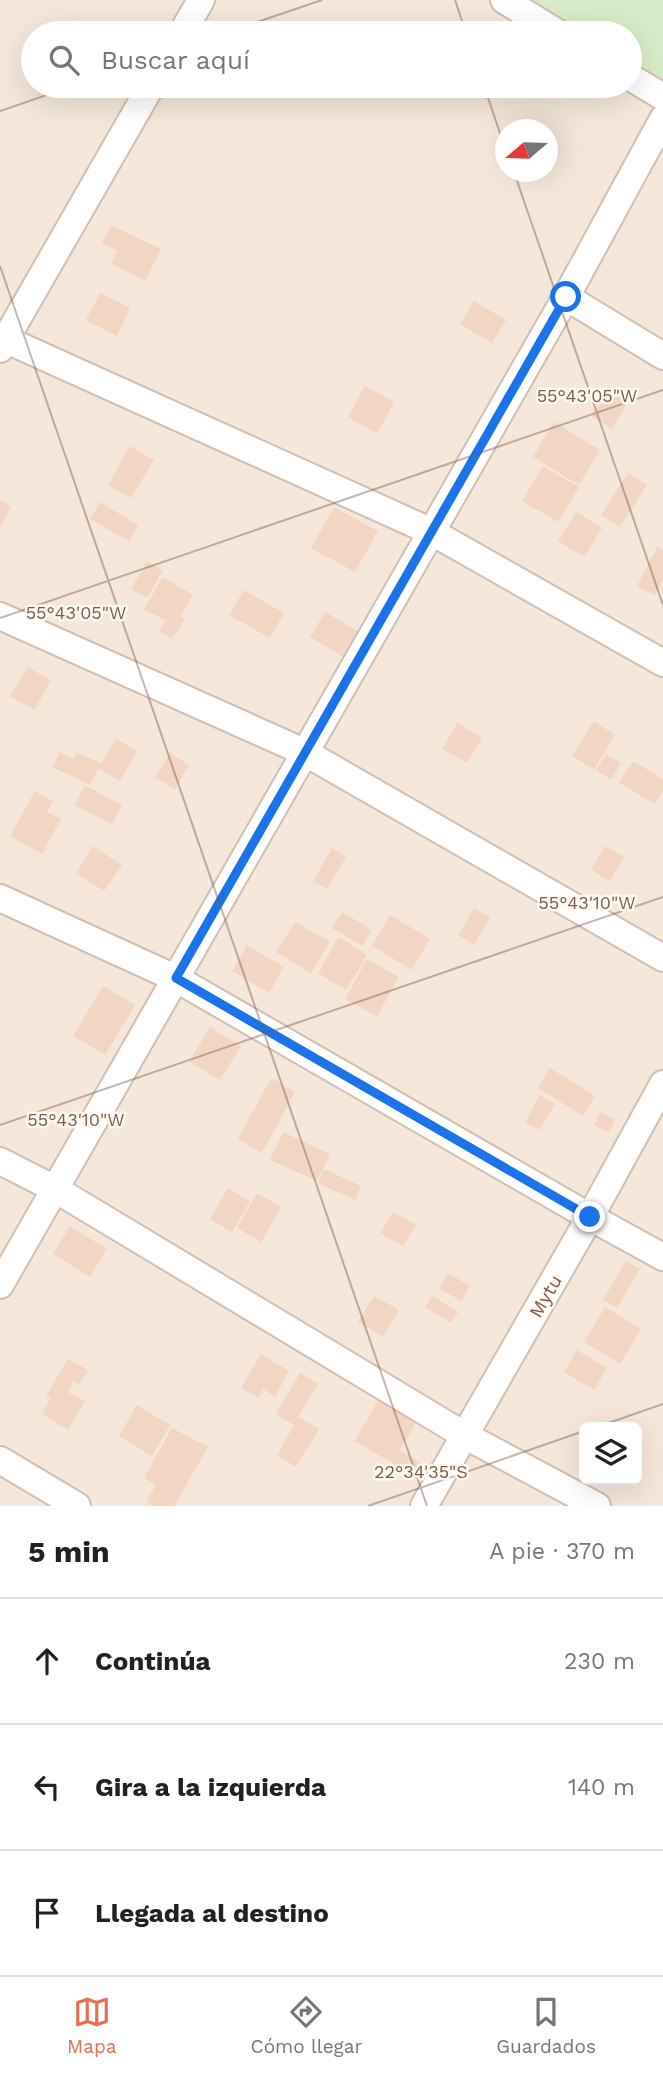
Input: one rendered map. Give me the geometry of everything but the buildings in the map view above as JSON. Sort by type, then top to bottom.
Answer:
[{"type":"street","points":[[189,21],[201,0]]},
{"type":"street","points":[[504,0],[538,21]]},
{"type":"street","points":[[642,84],[663,97]]},
{"type":"street","points":[[144,98],[2,342],[430,531],[663,663]]},
{"type":"street","points":[[0,1285],[566,297],[663,119]]},
{"type":"street","points":[[566,297],[663,356]]},
{"type":"street","points":[[0,616],[304,752],[663,958]]},
{"type":"street","points":[[0,898],[176,978],[663,1257]]},
{"type":"street","name":"Mytu","points":[[424,1506],[663,1084]]},
{"type":"street","points":[[0,1161],[55,1189],[464,1435],[597,1506]]},
{"type":"street","points":[[0,1460],[77,1506]]},
{"type":"shaded area","points":[[0,0],[663,0],[663,1506],[0,1506]]},
{"type":"green space","points":[[513,0],[663,0],[663,82],[642,75],[642,21],[542,21]]},
{"type":"route","points":[[566,297],[176,978],[590,1217]]}]
